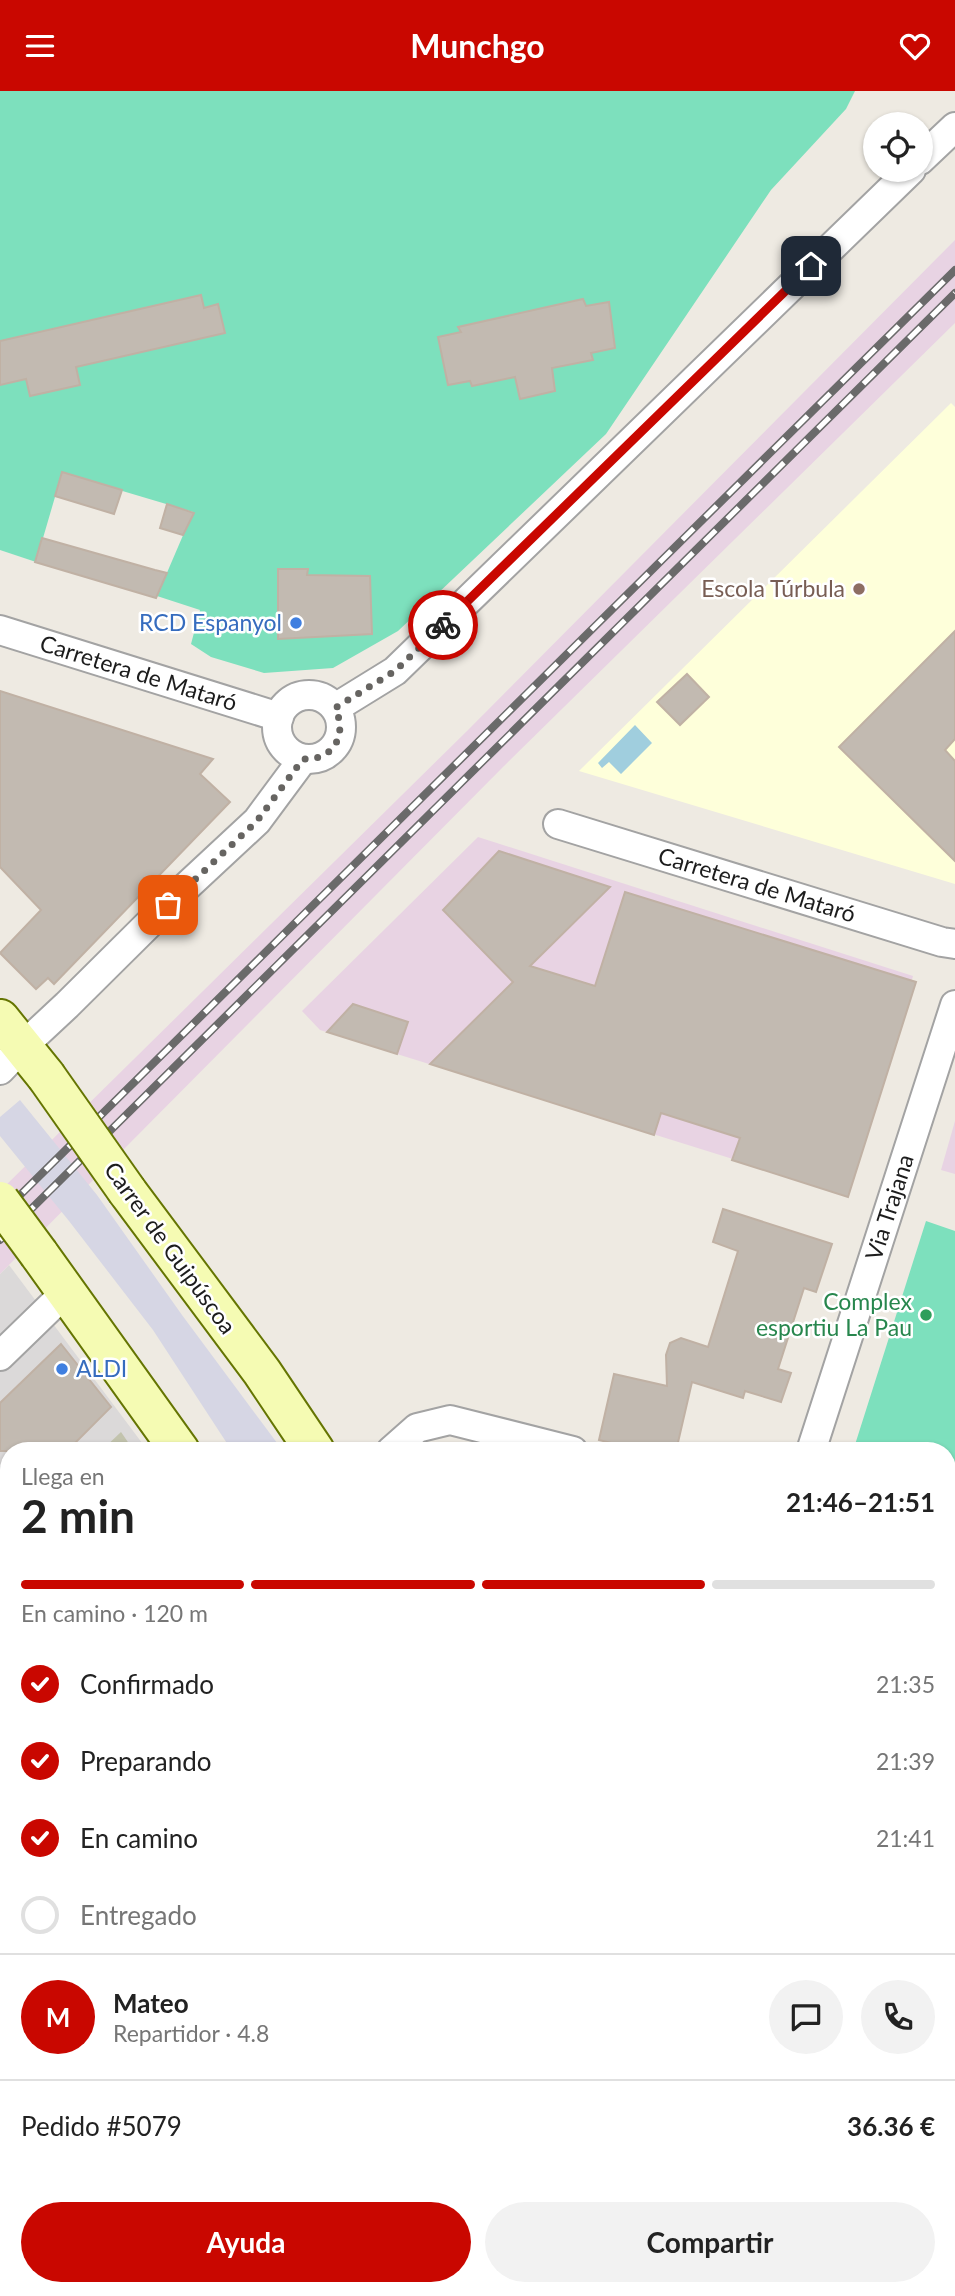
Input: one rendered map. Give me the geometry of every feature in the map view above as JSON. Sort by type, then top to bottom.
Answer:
[{"type":"main road","name":"Carrer de Guipúscoa","points":[[8,1045],[46,1076],[127,1191],[262,1372],[307,1439]]},
{"type":"main road","points":[[0,1201],[174,1442]]},
{"type":"street","points":[[933,148],[955,127]]},
{"type":"street","points":[[335,708],[395,671],[899,182]]},
{"type":"street","name":"Carretera de Mataró","points":[[0,630],[279,717]]},
{"type":"street","points":[[306,695],[321,698],[335,708],[341,725],[337,743],[324,755],[303,759],[290,753],[283,745],[278,731],[279,717],[290,702],[306,695]]},
{"type":"street","points":[[8,1045],[68,1005],[186,887],[257,821],[303,759]]},
{"type":"street","name":"Carretera de Mataró","points":[[558,824],[955,944]]},
{"type":"street","name":"Via Trajana","points":[[814,1442],[955,1005]]},
{"type":"street","points":[[0,1356],[66,1291]]},
{"type":"street","points":[[402,1442],[417,1429],[450,1420],[537,1442]]},
{"type":"shaded area","points":[[955,240],[955,323],[503,767],[0,1274],[0,1191],[467,731]]},
{"type":"shaded area","name":"Escola Túrbula","points":[[951,403],[955,407],[955,884],[579,771]]},
{"type":"shaded area","points":[[478,837],[913,976],[845,1194],[320,1030],[302,1011]]},
{"type":"shaded area","points":[[20,1100],[97,1195],[276,1442],[226,1442],[153,1330],[0,1136],[0,1117]]},
{"type":"shaded area","points":[[955,1121],[955,1174],[941,1170]]},
{"type":"shaded area","points":[[9,1265],[141,1442],[0,1442],[0,1274]]},
{"type":"shaded area","points":[[121,1432],[128,1442],[110,1442]]},
{"type":"green space","points":[[0,91],[855,91],[846,109],[771,190],[606,434],[398,631],[333,668],[264,673],[211,657],[191,644],[200,610],[157,596],[193,512],[62,473],[36,562],[0,550]]},
{"type":"green space","name":"Complex esportiu La Pau","points":[[926,1221],[955,1231],[955,1442],[856,1442]]},
{"type":"water","points":[[635,725],[652,743],[621,774],[609,762],[602,768],[598,763]]},
{"type":"building","points":[[201,295],[204,308],[218,304],[225,333],[76,367],[80,385],[30,396],[26,379],[0,385],[0,341]]},
{"type":"building","points":[[583,299],[586,306],[609,302],[615,348],[591,353],[593,360],[552,368],[555,391],[520,399],[515,377],[472,386],[470,381],[448,385],[438,337],[461,332],[458,327]]},
{"type":"building","points":[[62,472],[122,490],[114,514],[55,496]]},
{"type":"building","points":[[167,504],[194,513],[183,535],[160,528]]},
{"type":"building","points":[[42,538],[167,573],[156,598],[35,562]]},
{"type":"building","points":[[278,569],[308,569],[307,575],[370,576],[372,634],[278,639]]},
{"type":"building","points":[[955,631],[955,739],[945,750],[955,761],[955,861],[839,747]]},
{"type":"building","points":[[687,674],[709,697],[680,725],[657,702]]},
{"type":"building","points":[[0,691],[213,759],[200,774],[230,802],[54,984],[48,978],[36,989],[0,953],[41,910],[0,867]]},
{"type":"building","points":[[499,851],[610,887],[530,966],[595,986],[625,892],[916,982],[848,1197],[732,1160],[740,1138],[661,1113],[654,1135],[430,1064],[513,982],[443,910]]},
{"type":"building","points":[[353,1004],[408,1022],[397,1054],[327,1032]]},
{"type":"building","points":[[723,1209],[832,1244],[816,1292],[804,1288],[778,1369],[791,1373],[781,1402],[745,1391],[743,1398],[692,1382],[678,1442],[599,1440],[614,1374],[667,1386],[666,1355],[670,1343],[681,1338],[708,1347],[738,1251],[713,1242]]},
{"type":"building","points":[[61,1344],[111,1407],[76,1442],[0,1442],[0,1403]]},
{"type":"railway","points":[[0,1215],[955,270]]},
{"type":"railway","points":[[0,1240],[955,293]]},
{"type":"way so far","points":[[168,905],[257,821],[303,759],[318,758],[333,749],[341,733],[340,718],[335,708],[395,671],[443,625]]},
{"type":"place","name":"Escola Túrbula","points":[[859,589]]},
{"type":"place","name":"RCD Espanyol","points":[[296,623]]},
{"type":"place","name":"Complex esportiu La Pau","points":[[926,1315]]},
{"type":"place","name":"ALDI","points":[[62,1369]]},
{"type":"route","points":[[443,625],[811,266]]}]
